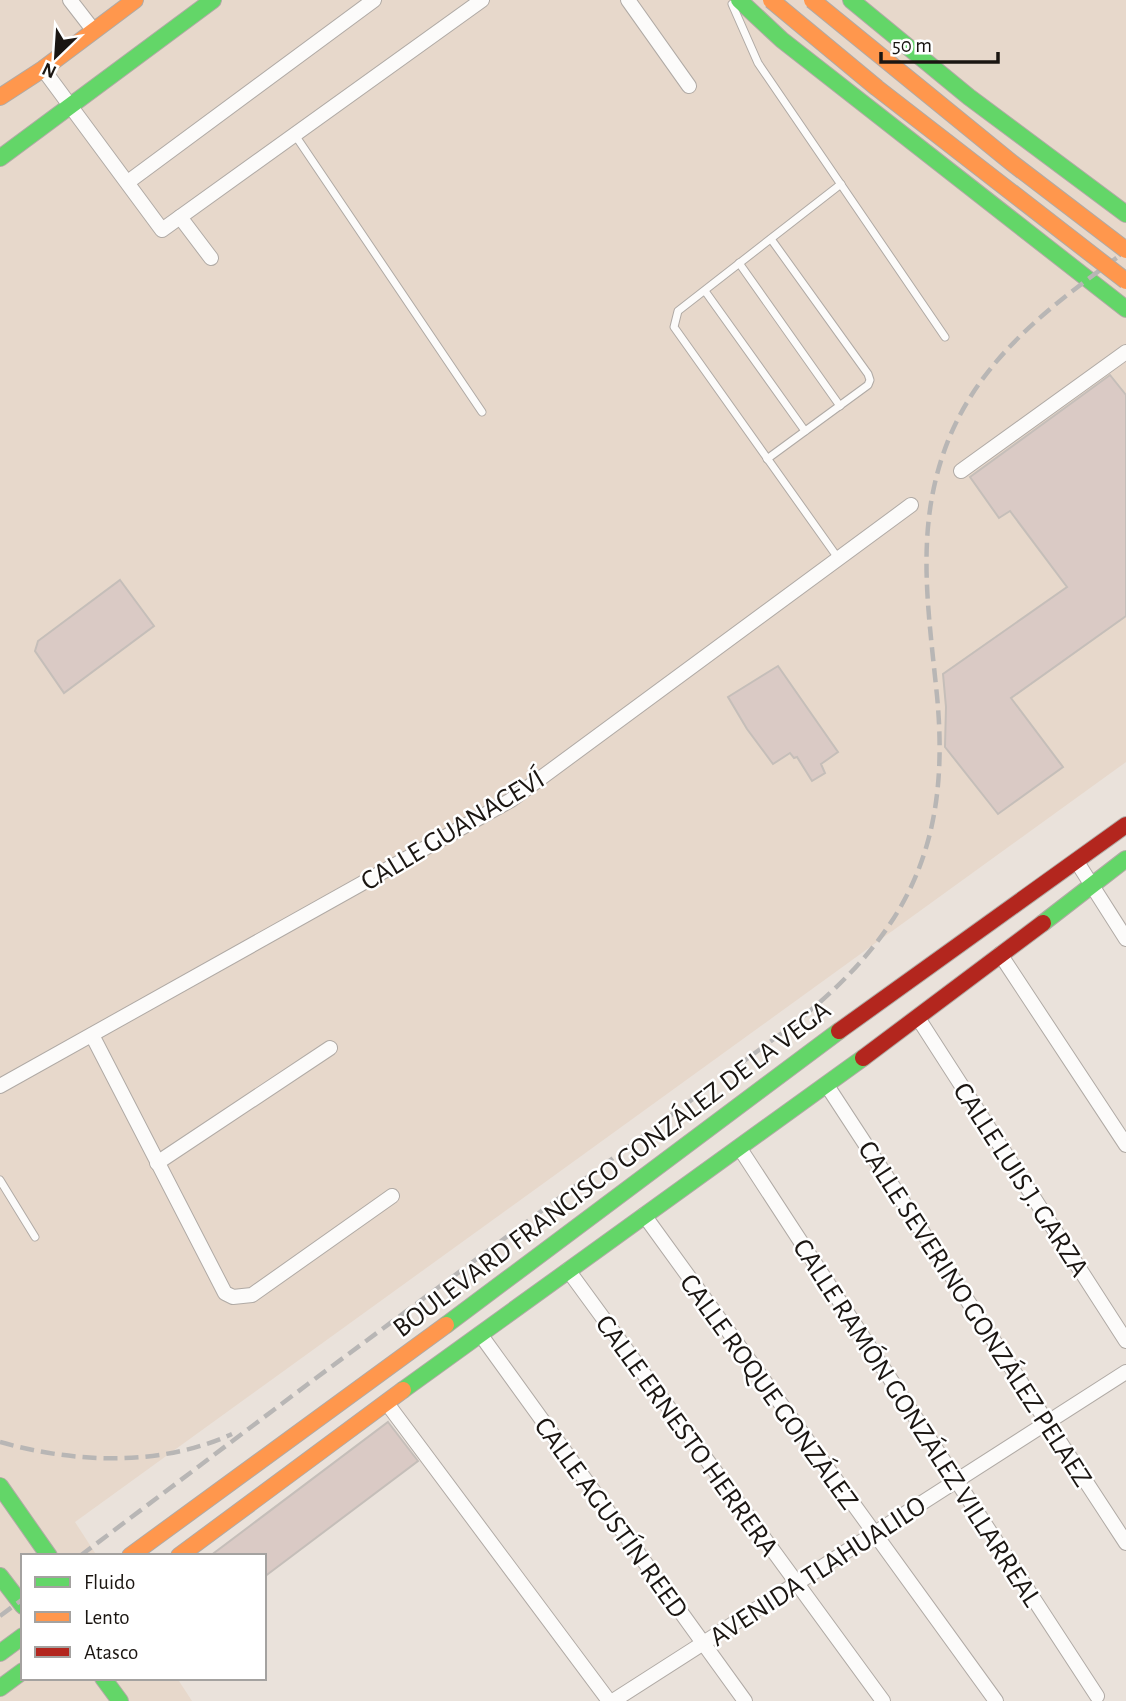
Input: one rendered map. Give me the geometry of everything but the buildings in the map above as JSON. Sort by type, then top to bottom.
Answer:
[{"type":"main road","points":[[0,97],[43,69],[135,0]]},
{"type":"main road","points":[[0,158],[212,0]]},
{"type":"main road","points":[[739,0],[782,40],[1126,309]]},
{"type":"main road","points":[[771,0],[877,88],[1126,281]]},
{"type":"main road","points":[[812,0],[1012,163],[1126,250]]},
{"type":"main road","points":[[851,0],[969,97],[1126,214]]},
{"type":"main road","points":[[1048,249],[1066,239],[1080,225],[1089,208],[1092,189]]},
{"type":"main road","name":"BOULEVARD FRANCISCO GONZÁLEZ DE LA VEGA","points":[[133,1554],[401,1358],[886,996],[1126,825]]},
{"type":"main road","name":"BOULEVARD FRANCISCO GONZÁLEZ DE LA VEGA","points":[[181,1554],[386,1402],[918,1018],[1126,859]]},
{"type":"main road","points":[[0,1486],[48,1554]]},
{"type":"main road","points":[[0,1576],[21,1603]]},
{"type":"main road","points":[[0,1653],[21,1637]]},
{"type":"main road","points":[[0,1688],[21,1672]]},
{"type":"main road","points":[[104,1680],[120,1701]]},
{"type":"street","points":[[70,0],[94,31]]},
{"type":"street","points":[[128,182],[374,0]]},
{"type":"street","points":[[43,69],[162,230],[482,0]]},
{"type":"street","points":[[628,0],[689,86]]},
{"type":"street","points":[[180,217],[211,258]]},
{"type":"street","points":[[961,471],[1126,352]]},
{"type":"street","name":"CALLE GUANACEVÍ","points":[[0,1086],[511,800],[911,505]]},
{"type":"street","points":[[1077,862],[1126,939]]},
{"type":"street","points":[[1000,954],[1126,1145]]},
{"type":"street","name":"CALLE LUIS J. GARZA","points":[[918,1018],[1126,1341]]},
{"type":"street","points":[[92,1035],[225,1293],[233,1297],[252,1295],[391,1196]]},
{"type":"street","points":[[157,1163],[330,1048]]},
{"type":"street","name":"CALLE SEVERINO GONZÁLEZ PELAEZ","points":[[826,1084],[1126,1543]]},
{"type":"street","name":"CALLE RAMÓN GONZÁLEZ VILLARREAL","points":[[739,1147],[1097,1696]]},
{"type":"street","name":"CALLE ROQUE GONZÁLEZ","points":[[644,1215],[996,1701]]},
{"type":"street","name":"CALLE ERNESTO HERRERA","points":[[568,1270],[883,1701]]},
{"type":"street","name":"CALLE AGUSTÍN REED","points":[[480,1334],[745,1701]]},
{"type":"street","name":"AVENIDA TLAHUALILO","points":[[611,1701],[1126,1372]]},
{"type":"street","points":[[386,1402],[611,1701]]},
{"type":"lane","points":[[730,0],[758,63],[945,337]]},
{"type":"lane","points":[[295,135],[482,412]]},
{"type":"lane","points":[[838,559],[676,332],[674,321],[678,311],[841,184]]},
{"type":"lane","points":[[767,459],[868,385],[870,380],[869,374],[771,239]]},
{"type":"lane","points":[[739,263],[840,406]]},
{"type":"lane","points":[[705,291],[805,431]]},
{"type":"lane","points":[[0,1180],[34,1237]]},
{"type":"shaded area","points":[[0,0],[1126,0],[1126,762],[75,1522],[96,1554],[21,1554],[21,1680],[178,1680],[192,1701],[0,1701]]},
{"type":"railway","points":[[83,1554],[790,1027],[832,991],[866,955],[894,918],[915,879],[929,837],[937,791],[940,741],[926,560],[932,498],[950,436],[982,379],[1002,355],[1024,332],[1073,290],[1126,251]]},
{"type":"railway","points":[[0,1442],[57,1454],[117,1458],[176,1452],[232,1434]]},
{"type":"railway","points":[[0,1616],[21,1600]]},
{"type":"traffic: fast","points":[[0,158],[213,0]]},
{"type":"traffic: fast","points":[[739,0],[782,40],[1126,309]]},
{"type":"traffic: fast","points":[[851,0],[969,97],[1126,214]]},
{"type":"traffic: fast","points":[[1043,923],[1126,859]]},
{"type":"traffic: fast","points":[[446,1325],[839,1031]]},
{"type":"traffic: fast","points":[[403,1390],[863,1058]]},
{"type":"traffic: fast","points":[[0,1486],[48,1554]]},
{"type":"traffic: fast","points":[[0,1576],[21,1603]]},
{"type":"traffic: fast","points":[[0,1653],[21,1637]]},
{"type":"traffic: fast","points":[[0,1688],[21,1672]]},
{"type":"traffic: fast","points":[[104,1680],[120,1701]]},
{"type":"traffic: slow","points":[[0,97],[43,69],[135,0]]},
{"type":"traffic: slow","points":[[771,0],[877,88],[1126,281]]},
{"type":"traffic: slow","points":[[812,0],[1012,163],[1126,250]]},
{"type":"traffic: slow","points":[[133,1554],[446,1325]]},
{"type":"traffic: slow","points":[[182,1554],[403,1390]]},
{"type":"traffic: jam","points":[[839,1031],[1126,825]]},
{"type":"traffic: jam","points":[[863,1058],[1043,923]]}]
